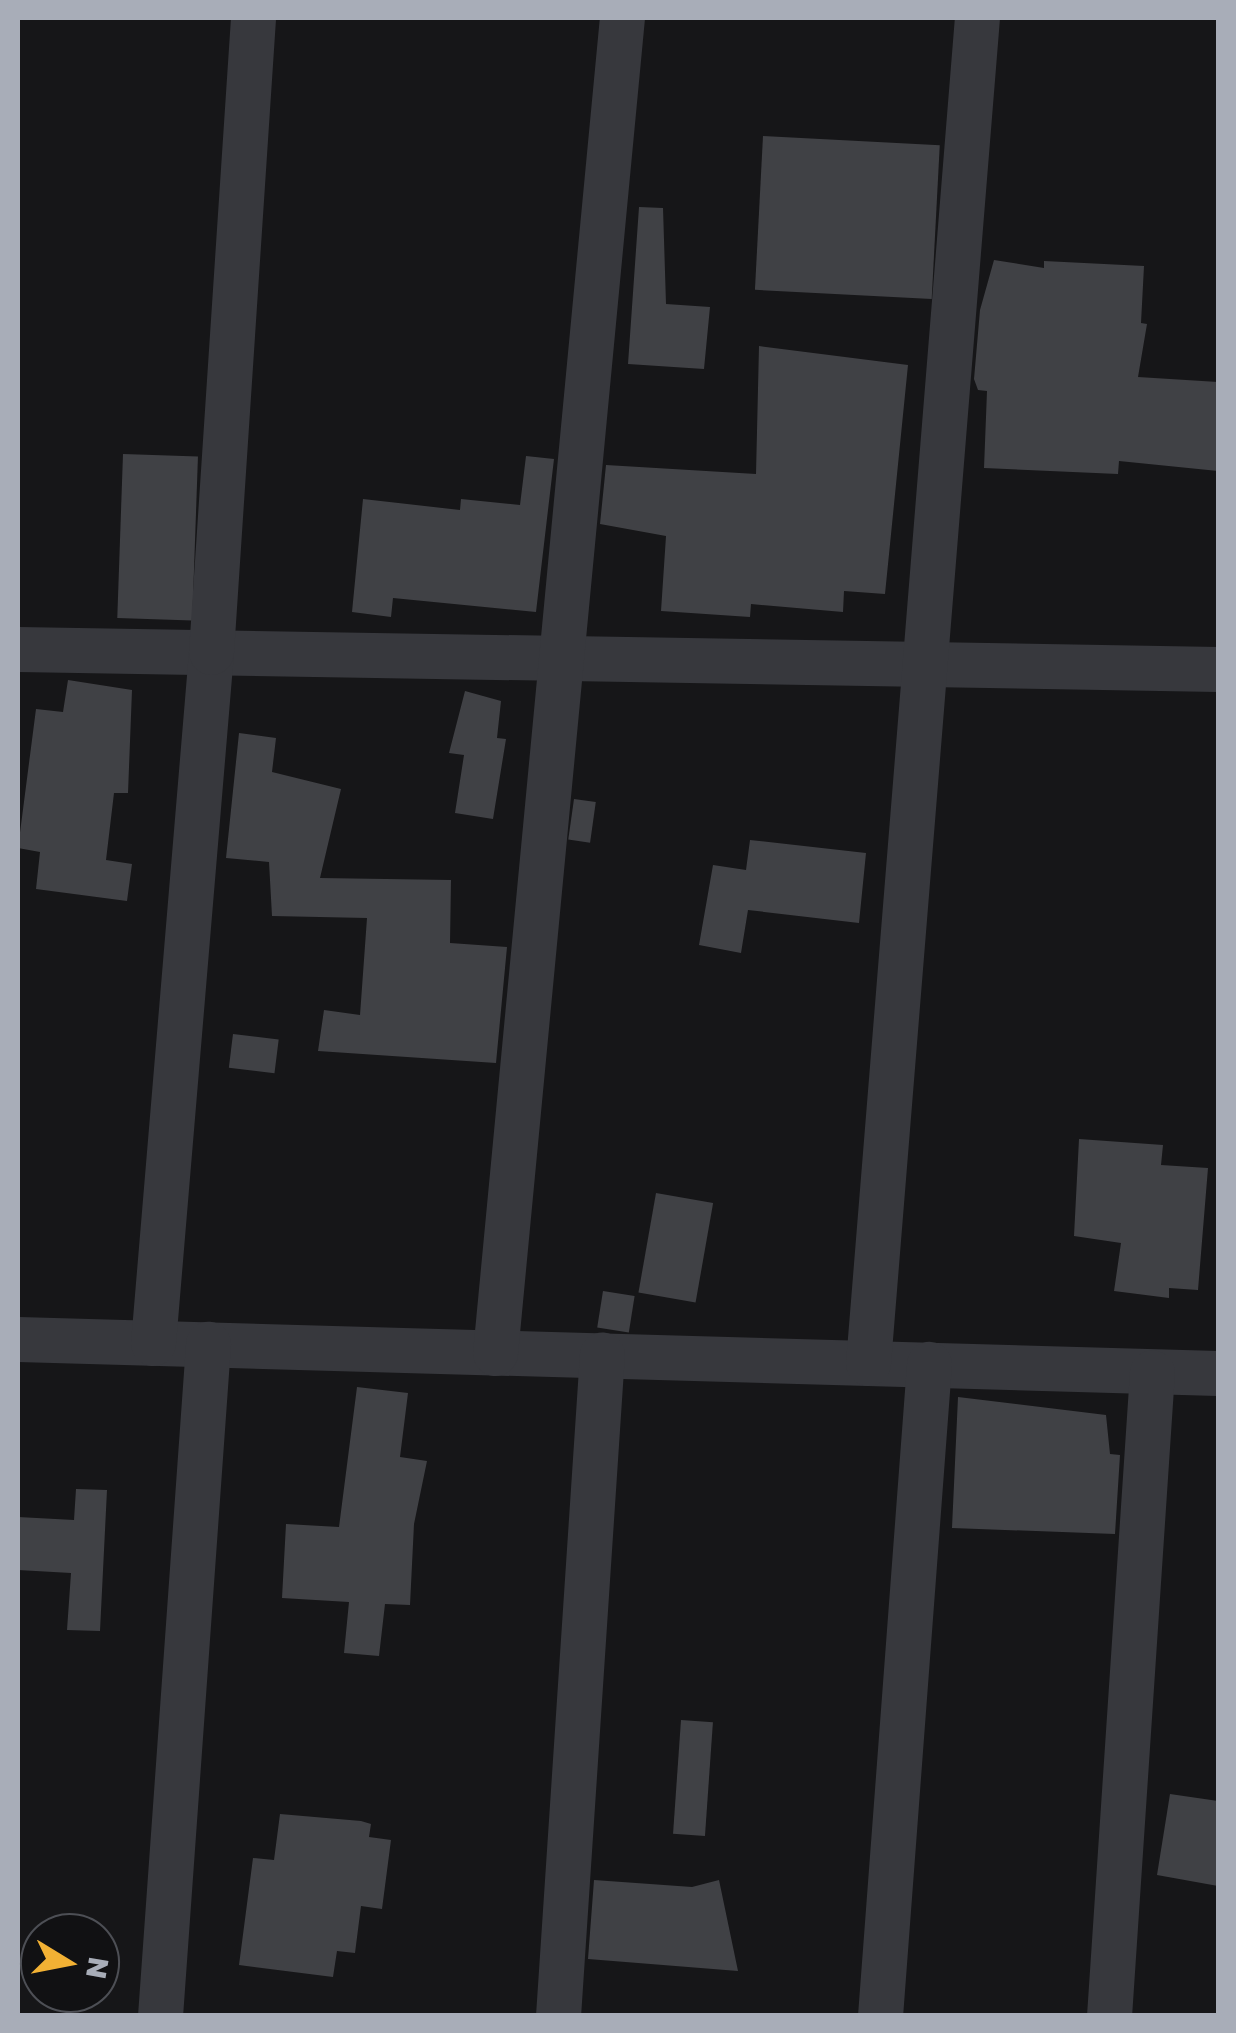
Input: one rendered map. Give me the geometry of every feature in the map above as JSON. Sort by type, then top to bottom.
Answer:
[{"type":"street","points":[[153,1343],[211,652],[253,18]]},
{"type":"street","points":[[495,1353],[558,655],[622,18]]},
{"type":"street","points":[[868,1364],[977,18]]},
{"type":"street","points":[[18,649],[1218,669]]},
{"type":"street","points":[[18,1339],[1218,1373]]},
{"type":"street","points":[[160,2016],[208,1344]]},
{"type":"street","points":[[558,2016],[602,1354]]},
{"type":"street","points":[[880,2016],[929,1364]]},
{"type":"street","points":[[1109,2016],[1152,1372]]},
{"type":"building","points":[[763,136],[940,145],[932,299],[755,290]]},
{"type":"building","points":[[639,207],[663,208],[666,304],[710,307],[704,369],[628,364]]},
{"type":"building","points":[[994,260],[1044,268],[1044,261],[1144,266],[1141,323],[1147,324],[1138,377],[1218,382],[1218,471],[1119,461],[1118,474],[984,468],[987,391],[978,390],[974,379],[980,310]]},
{"type":"building","points":[[759,346],[908,365],[885,594],[844,591],[843,612],[751,604],[750,617],[661,611],[666,536],[600,524],[606,465],[756,474]]},
{"type":"building","points":[[123,454],[198,457],[192,621],[117,618]]},
{"type":"building","points":[[526,456],[554,459],[536,612],[393,598],[391,617],[352,612],[363,499],[460,510],[461,499],[520,505]]},
{"type":"building","points":[[68,680],[132,690],[128,793],[114,793],[106,860],[132,864],[127,901],[36,889],[40,852],[18,848],[36,709],[63,712]]},
{"type":"building","points":[[465,691],[501,701],[497,738],[506,739],[493,819],[455,813],[464,755],[449,753]]},
{"type":"building","points":[[239,733],[276,738],[272,772],[341,789],[320,878],[451,880],[450,943],[507,947],[496,1063],[318,1051],[324,1010],[360,1015],[367,918],[272,916],[269,862],[226,858]]},
{"type":"building","points":[[574,799],[596,802],[590,843],[568,840]]},
{"type":"building","points":[[750,840],[866,853],[859,923],[748,910],[741,953],[699,945],[713,865],[746,870]]},
{"type":"building","points":[[233,1034],[279,1040],[275,1073],[229,1068]]},
{"type":"building","points":[[1079,1139],[1163,1145],[1161,1165],[1208,1168],[1198,1290],[1169,1288],[1169,1298],[1114,1291],[1121,1243],[1074,1236]]},
{"type":"building","points":[[656,1193],[713,1203],[696,1303],[638,1292]]},
{"type":"building","points":[[603,1291],[635,1296],[629,1333],[597,1328]]},
{"type":"building","points":[[357,1387],[408,1393],[400,1457],[427,1461],[414,1524],[410,1605],[385,1604],[379,1656],[344,1653],[349,1602],[282,1598],[286,1524],[339,1527]]},
{"type":"building","points":[[958,1397],[1106,1415],[1110,1454],[1120,1455],[1115,1534],[952,1528]]},
{"type":"building","points":[[76,1489],[107,1490],[100,1631],[67,1630],[71,1573],[18,1570],[18,1517],[74,1520]]},
{"type":"building","points":[[681,1720],[713,1722],[705,1836],[673,1834]]},
{"type":"building","points":[[1170,1794],[1218,1801],[1218,1886],[1157,1875]]},
{"type":"building","points":[[280,1814],[361,1821],[371,1824],[369,1837],[391,1840],[382,1909],[361,1906],[355,1953],[337,1951],[333,1977],[239,1965],[253,1858],[274,1860]]},
{"type":"building","points":[[594,1880],[692,1887],[719,1880],[738,1971],[588,1959]]}]
